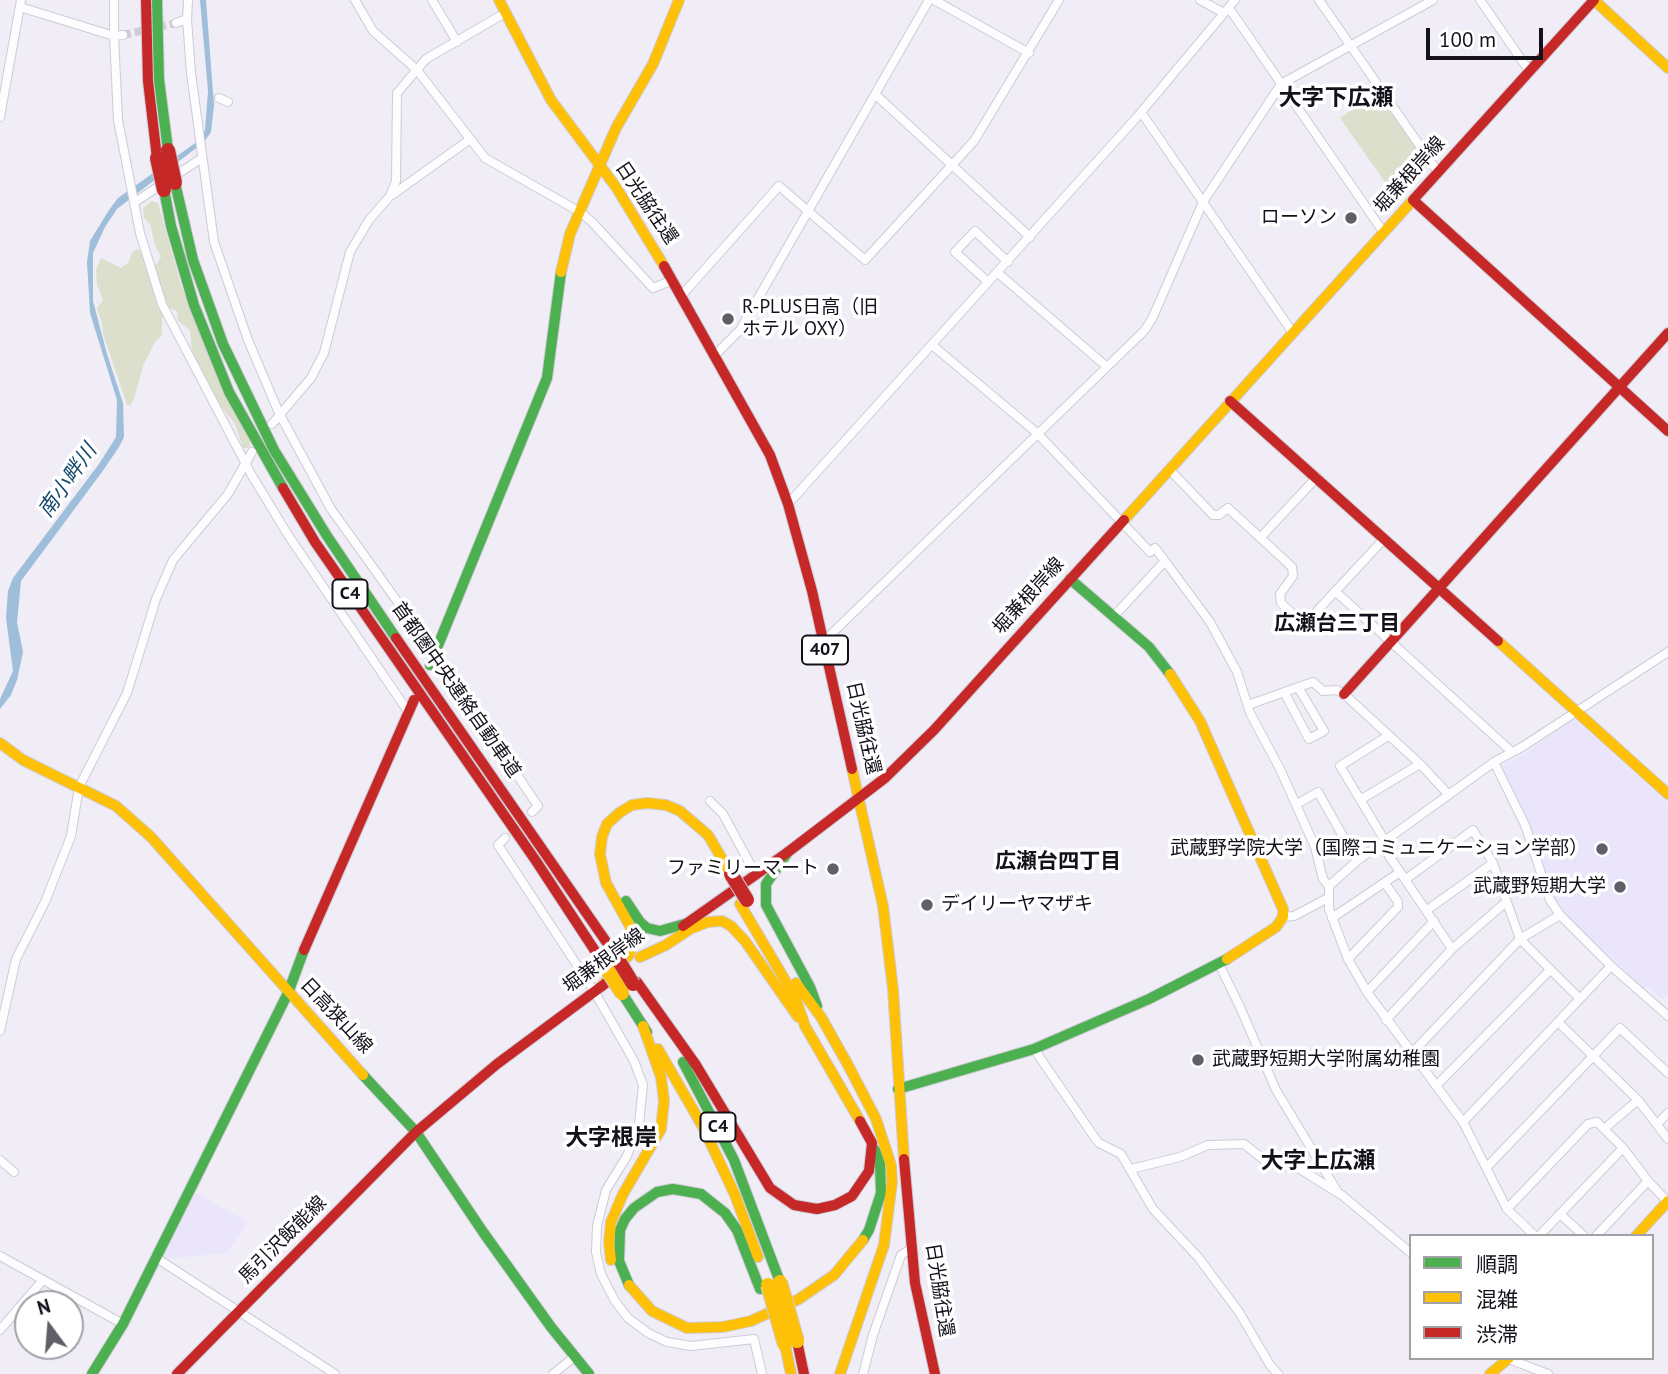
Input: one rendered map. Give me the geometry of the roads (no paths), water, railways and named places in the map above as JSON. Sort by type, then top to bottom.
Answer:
[{"type":"main road","name":"首都圏中央連絡自動車道","points":[[146,0],[148,81],[169,187],[215,322],[241,385],[274,450],[327,536],[608,958],[631,986]]},
{"type":"main road","name":"首都圏中央連絡自動車道","points":[[157,0],[163,154]]},
{"type":"main road","points":[[432,660],[547,378],[562,265],[570,234],[616,128],[653,64],[679,0]]},
{"type":"main road","points":[[1594,0],[1668,68]]},
{"type":"main road","name":"堀兼根岸線","points":[[416,1132],[497,1064],[885,778],[933,730],[1594,0]]},
{"type":"main road","name":"日光脇往還","points":[[502,6],[551,100],[616,187],[682,295],[754,423],[788,505],[812,591],[877,876],[888,941],[912,1248],[922,1322],[936,1374]]},
{"type":"main road","points":[[1413,200],[1668,431]]},
{"type":"main road","points":[[1344,694],[1668,333]]},
{"type":"main road","points":[[1230,401],[1668,794]]},
{"type":"main road","points":[[898,1089],[1034,1049],[1149,999],[1219,964],[1276,927],[1283,917],[1283,909],[1200,721],[1164,664],[1115,615],[1070,579]]},
{"type":"main road","points":[[92,1374],[123,1324],[288,992],[412,706]]},
{"type":"main road","name":"日高狭山線","points":[[0,743],[23,760],[116,806],[138,824],[416,1132],[483,1232],[589,1374]]},
{"type":"main road","points":[[598,989],[629,955],[633,944],[630,926],[606,883],[600,854],[607,824],[619,813],[632,805],[647,803],[666,805],[680,811],[708,835],[728,876]]},
{"type":"main road","points":[[688,923],[660,931],[647,928],[623,897],[613,877],[609,854],[612,833],[625,819],[638,811],[651,809],[674,815],[704,843],[728,876],[802,994],[821,1017]]},
{"type":"main road","points":[[788,852],[766,884],[766,905],[810,987],[821,1017],[885,1141],[891,1165],[892,1182],[884,1245],[840,1374]]},
{"type":"main road","points":[[744,902],[795,997],[805,1026]]},
{"type":"main road","points":[[640,957],[708,922],[722,921],[731,926],[745,941],[805,1026],[872,1143],[880,1164],[881,1193],[869,1230],[854,1253],[834,1275],[818,1287],[751,1321],[723,1327],[687,1328],[652,1311],[628,1284],[619,1261],[620,1230],[634,1208],[657,1192],[673,1189],[701,1194],[725,1213],[769,1285]]},
{"type":"main road","points":[[631,986],[717,1098],[762,1179],[779,1197],[794,1205],[817,1209],[835,1205],[852,1196],[869,1171],[872,1143]]},
{"type":"main road","name":"C4","points":[[631,986],[643,1026],[708,1137],[735,1195],[769,1285],[787,1344],[804,1374]]},
{"type":"main road","name":"C4","points":[[631,986],[683,1062],[713,1116],[747,1190],[769,1285]]},
{"type":"main road","points":[[643,1026],[661,1077],[664,1101],[661,1129],[623,1194],[611,1222],[609,1243],[612,1269],[625,1296],[648,1319],[671,1332],[691,1336],[724,1336],[766,1324],[819,1296],[860,1260],[874,1238],[889,1200]]},
{"type":"main road","name":"馬引沢飯能線","points":[[177,1374],[416,1132]]},
{"type":"main road","points":[[1638,1234],[1668,1201]]},
{"type":"main road","name":"C4","points":[[787,1344],[789,1374]]},
{"type":"main road","points":[[1490,1374],[1507,1360]]},
{"type":"street","points":[[114,0],[118,120],[140,233],[162,304],[245,462],[288,535],[412,706]]},
{"type":"street","points":[[188,0],[191,73],[214,242],[248,340],[279,413],[331,509],[432,660],[538,806],[532,812]]},
{"type":"street","points":[[355,0],[373,31],[416,70],[485,158],[580,212],[653,288],[673,280]]},
{"type":"street","points":[[432,0],[457,42]]},
{"type":"street","points":[[715,355],[740,330],[932,0],[1028,53]]},
{"type":"street","points":[[682,295],[779,186],[865,260],[974,141],[1059,0]]},
{"type":"street","points":[[1200,0],[1226,11],[1281,84],[1384,233]]},
{"type":"street","points":[[788,505],[1141,112],[1235,0]]},
{"type":"street","points":[[1319,0],[1438,172]]},
{"type":"street","points":[[823,642],[1144,331],[1152,319],[1203,202],[1281,84],[1433,0]]},
{"type":"street","points":[[1480,0],[1530,72]]},
{"type":"street","points":[[0,117],[20,3],[114,36],[123,35]]},
{"type":"street","points":[[390,197],[398,166],[397,93],[426,59],[457,42],[502,6]]},
{"type":"street","points":[[176,23],[187,19]]},
{"type":"street","points":[[876,95],[1030,237]]},
{"type":"street","points":[[219,98],[228,102]]},
{"type":"street","points":[[1141,112],[1293,333]]},
{"type":"street","points":[[272,424],[311,378],[324,353],[350,252],[369,220],[390,197],[469,140]]},
{"type":"street","points":[[135,202],[202,158]]},
{"type":"street","points":[[988,282],[955,252],[975,231],[1008,262]]},
{"type":"street","points":[[998,273],[1107,367]]},
{"type":"street","points":[[932,345],[1037,433],[1150,552],[1155,548],[1165,561],[1220,639],[1237,672],[1248,705],[1297,804],[1315,847],[1323,879],[1329,886]]},
{"type":"street","points":[[0,1031],[16,959],[45,902],[71,836],[79,787],[127,693],[156,599],[173,560],[228,494],[251,452]]},
{"type":"street","points":[[1169,469],[1213,516],[1228,508],[1292,567],[1293,576],[1280,594],[1281,603],[1304,625],[1384,539]]},
{"type":"street","points":[[1261,537],[1317,477]]},
{"type":"street","points":[[1115,615],[1165,561]]},
{"type":"street","points":[[1335,592],[1512,752]]},
{"type":"street","points":[[1535,1234],[1507,1209],[1463,1122],[1367,992],[1348,959],[1332,918],[1329,909],[1329,886],[1357,861],[1494,762],[1668,652]]},
{"type":"street","points":[[1248,705],[1313,682],[1323,691],[1337,690],[1420,764],[1449,795]]},
{"type":"street","points":[[1284,692],[1309,739],[1324,732],[1298,687]]},
{"type":"street","points":[[1388,736],[1340,766],[1383,843],[1452,949]]},
{"type":"street","points":[[1494,762],[1525,825],[1542,884],[1560,915],[1611,966],[1667,1011]]},
{"type":"street","points":[[1360,800],[1420,764]]},
{"type":"street","points":[[1297,804],[1318,792],[1357,861]]},
{"type":"street","points":[[710,801],[734,831],[756,874]]},
{"type":"street","points":[[1332,918],[1473,830],[1493,863],[1520,939],[1579,998]]},
{"type":"street","points":[[505,838],[499,845],[598,989],[643,1085],[639,1124],[627,1156],[606,1191],[597,1226],[597,1252],[601,1274],[615,1301],[628,1318],[648,1334],[667,1342],[691,1346],[754,1339],[762,1374]]},
{"type":"street","points":[[1427,910],[1493,863]]},
{"type":"street","points":[[1348,959],[1398,907],[1398,902],[1385,883]]},
{"type":"street","points":[[1283,917],[1294,916],[1328,898]]},
{"type":"street","points":[[1387,1020],[1452,949],[1506,902]]},
{"type":"street","points":[[1413,1052],[1520,939],[1560,915]]},
{"type":"street","points":[[1367,992],[1434,921]]},
{"type":"street","points":[[1219,964],[1276,1090],[1338,1192]]},
{"type":"street","points":[[1463,1122],[1611,966]]},
{"type":"street","points":[[1436,1086],[1550,970]]},
{"type":"street","points":[[1558,1022],[1638,1100],[1668,1139]]},
{"type":"street","points":[[1487,1167],[1620,1028],[1667,1070]]},
{"type":"street","points":[[1034,1049],[1094,1138],[1121,1154],[1153,1209],[1198,1257],[1228,1300],[1240,1312],[1270,1365],[1278,1374]]},
{"type":"street","points":[[1604,1129],[1638,1100]]},
{"type":"street","points":[[1658,1123],[1668,1113]]},
{"type":"street","points":[[1507,1209],[1588,1124],[1597,1122],[1668,1201]]},
{"type":"street","points":[[1131,1169],[1180,1157],[1208,1145],[1244,1144],[1267,1162],[1300,1169],[1338,1192],[1409,1251]]},
{"type":"street","points":[[1539,1234],[1623,1148]]},
{"type":"street","points":[[0,1160],[14,1172]]},
{"type":"street","points":[[1598,1234],[1648,1181]]},
{"type":"street","points":[[1560,1214],[1582,1234]]},
{"type":"street","points":[[863,1374],[873,1335],[901,1255],[912,1248]]},
{"type":"street","points":[[0,1256],[123,1324]]},
{"type":"street","points":[[155,1257],[335,1374]]},
{"type":"street","points":[[0,1330],[42,1281]]},
{"type":"street","points":[[553,1374],[574,1357]]},
{"type":"street","points":[[1511,1360],[1548,1374]]},
{"type":"water","points":[[200,0],[206,0],[214,105],[211,132],[204,142],[117,209],[93,253],[93,301],[123,403],[124,437],[102,472],[21,581],[17,622],[23,652],[11,695],[0,709],[0,699],[13,671],[6,618],[8,591],[13,578],[99,464],[116,437],[117,400],[90,313],[87,262],[90,241],[118,198],[198,141],[205,130],[208,91]]},
{"type":"tunnel","points":[[123,35],[176,23]]},
{"type":"place","name":"ローソン","points":[[1351,218]]},
{"type":"place","name":"R-PLUS日高（旧 ホテル OXY）","points":[[728,319]]},
{"type":"place","name":"武蔵野学院大学（国際コミュニケーション学部）","points":[[1602,849]]},
{"type":"place","name":"ファミリーマート","points":[[833,869]]},
{"type":"place","name":"武蔵野短期大学","points":[[1620,887]]},
{"type":"place","name":"デイリーヤマザキ","points":[[927,905]]},
{"type":"place","name":"武蔵野短期大学附属幼稚園","points":[[1198,1060]]},
{"type":"district","name":"大字下広瀬","points":[[1336,98]]},
{"type":"district","name":"広瀬台三丁目","points":[[1337,624]]},
{"type":"district","name":"広瀬台四丁目","points":[[1058,862]]},
{"type":"district","name":"大字根岸","points":[[611,1138]]},
{"type":"district","name":"大字上広瀬","points":[[1318,1161]]},
{"type":"water label","name":"南小畔川","points":[[68,481]]}]
